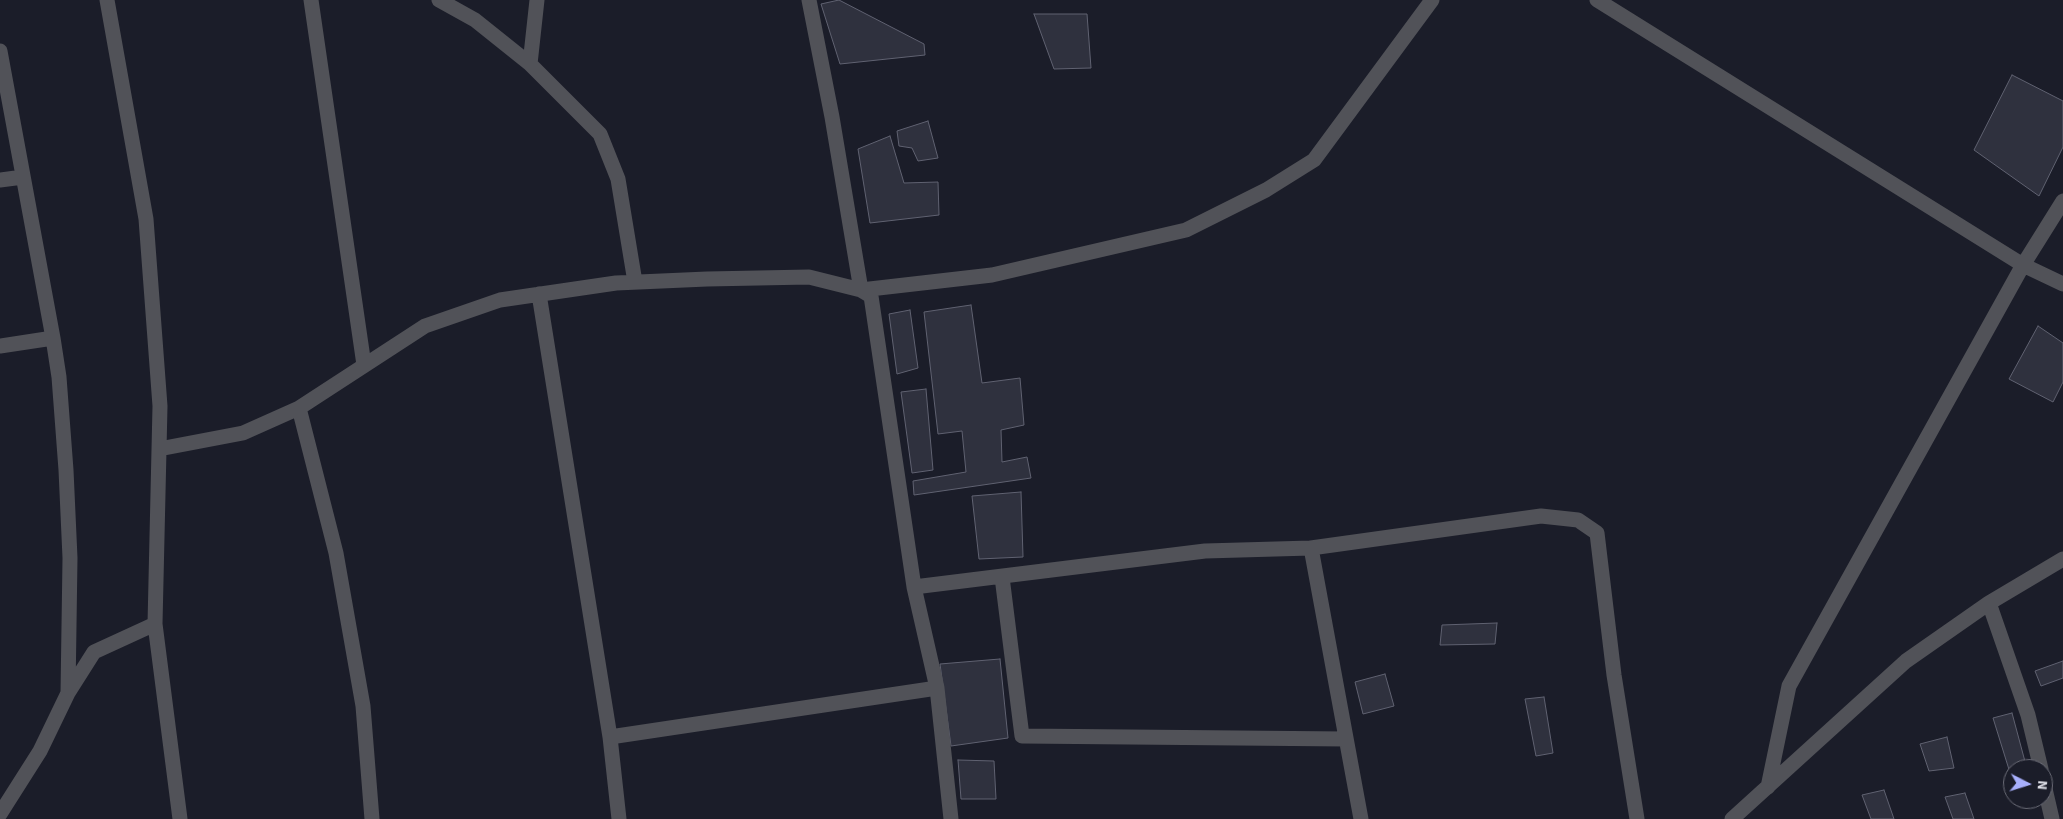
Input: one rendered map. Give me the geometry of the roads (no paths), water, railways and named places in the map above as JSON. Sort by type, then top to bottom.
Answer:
[{"type":"street","points":[[107,0],[146,219],[160,406],[155,624],[180,819]]},
{"type":"street","points":[[310,0],[364,365]]},
{"type":"street","points":[[439,0],[475,20],[530,64],[600,134],[618,179],[636,282]]},
{"type":"street","points":[[530,64],[537,0]]},
{"type":"street","points":[[809,0],[832,117],[861,290]]},
{"type":"street","points":[[861,290],[992,275],[1186,230],[1266,190],[1314,160],[1432,0]]},
{"type":"street","points":[[1597,0],[2024,265],[2063,284]]},
{"type":"street","points":[[0,51],[59,377],[70,558],[68,693]]},
{"type":"street","points":[[0,180],[23,178]]},
{"type":"street","points":[[1768,787],[1789,686],[2024,265],[2063,201]]},
{"type":"street","points":[[159,450],[243,433],[299,408],[425,326],[500,300],[636,282],[809,277],[861,290],[871,296],[914,587],[937,688],[951,819]]},
{"type":"street","points":[[539,294],[610,737],[620,819]]},
{"type":"street","points":[[0,346],[53,338]]},
{"type":"street","points":[[299,408],[336,553],[363,706],[372,819]]},
{"type":"street","points":[[914,587],[1206,551],[1311,548],[1542,516],[1578,520],[1596,533],[1613,666],[1637,819]]},
{"type":"street","points":[[1311,548],[1361,819]]},
{"type":"street","points":[[1732,819],[1906,661],[1989,603],[2063,559]]},
{"type":"street","points":[[1002,576],[1022,736],[1346,739]]},
{"type":"street","points":[[1989,603],[2028,715],[2039,759]]},
{"type":"street","points":[[0,814],[40,751],[68,693],[94,652],[155,624]]},
{"type":"street","points":[[610,737],[937,688]]}]
